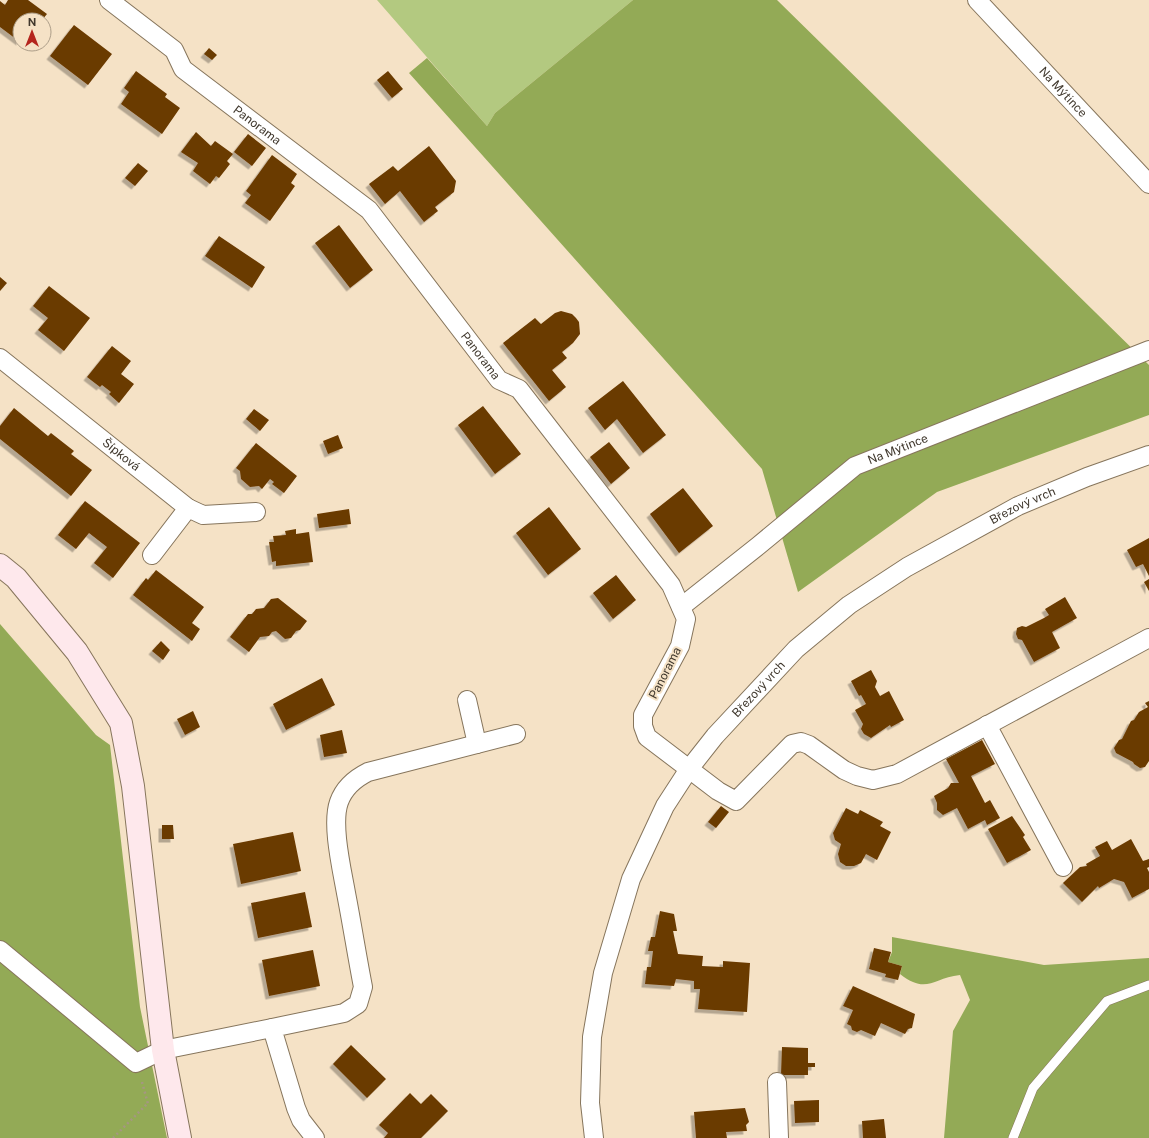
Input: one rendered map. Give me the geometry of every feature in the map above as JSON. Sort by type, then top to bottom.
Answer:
[{"type":"street","name":"Panorama","points":[[109,0],[174,50],[183,69],[368,210],[499,380],[519,389],[671,585],[686,619],[680,646],[643,715],[642,726],[647,738],[689,770]]},
{"type":"street","name":"Na Mýtince","points":[[977,0],[1149,184]]},
{"type":"street","name":"Na Mýtince","points":[[681,607],[758,546],[854,466],[1149,350]]},
{"type":"street","name":"Šípková","points":[[0,358],[188,508],[203,515],[256,512]]},
{"type":"street","name":"Březový vrch","points":[[594,1138],[590,1102],[592,1036],[603,973],[631,879],[665,806],[689,770],[715,736],[796,649],[849,605],[907,567],[1018,506],[1087,477],[1149,455]]},
{"type":"street","points":[[152,555],[188,508]]},
{"type":"street","points":[[0,565],[16,578],[77,652],[121,723],[133,786],[163,1050],[180,1138]]},
{"type":"street","points":[[689,770],[718,791],[736,801],[792,744],[801,742],[809,745],[844,770],[857,776],[874,780],[897,774],[1149,638]]},
{"type":"street","points":[[467,700],[477,744]]},
{"type":"street","points":[[987,725],[1063,867]]},
{"type":"street","points":[[0,950],[136,1063],[163,1050],[344,1013],[358,1004],[363,987],[338,847],[336,820],[338,803],[346,789],[356,779],[368,772],[516,734]]},
{"type":"street","points":[[272,1028],[296,1108],[301,1120],[316,1138]]},
{"type":"street","points":[[777,1082],[779,1138]]},
{"type":"lane","points":[[1013,1138],[1033,1088],[1107,1001],[1149,985]]},
{"type":"path","points":[[136,1063],[149,1110]]},
{"type":"path","points":[[113,1138],[148,1102]]},
{"type":"green space","points":[[377,0],[633,0],[495,113],[487,126]]},
{"type":"green space","points":[[633,0],[777,0],[1149,365],[1149,415],[937,492],[798,592],[762,469],[409,73],[427,58],[487,126],[495,113]]},
{"type":"green space","points":[[0,624],[96,735],[110,745],[140,1007],[167,1138],[0,1138]]},
{"type":"green space","points":[[892,937],[1044,965],[1149,958],[1149,1138],[944,1138],[953,1031],[970,1000],[960,975],[930,984],[923,984],[909,980],[900,974],[902,966],[888,962],[892,952]]},
{"type":"building","points":[[8,0],[28,0],[44,12],[12,12],[12,36],[0,27],[0,1],[5,5]]},
{"type":"building","points":[[74,25],[112,54],[88,85],[50,56]]},
{"type":"building","points":[[209,48],[217,55],[212,60],[204,54]]},
{"type":"building","points":[[136,71],[167,94],[165,97],[180,108],[162,134],[121,104],[129,92],[124,88]]},
{"type":"building","points":[[388,71],[403,89],[392,98],[377,80]]},
{"type":"building","points":[[196,132],[211,146],[215,141],[233,154],[227,161],[230,164],[219,178],[216,176],[210,184],[193,171],[198,163],[181,152]]},
{"type":"building","points":[[248,134],[266,148],[252,166],[234,152]]},
{"type":"building","points":[[429,146],[456,181],[454,192],[435,207],[438,211],[424,222],[400,191],[385,204],[369,184],[393,166],[398,171]]},
{"type":"building","points":[[272,155],[297,174],[291,183],[295,186],[270,221],[245,203],[251,195],[246,191]]},
{"type":"building","points":[[138,163],[148,171],[135,186],[125,178]]},
{"type":"building","points":[[339,225],[373,270],[350,288],[315,243]]},
{"type":"building","points":[[219,236],[265,267],[252,288],[205,256]]},
{"type":"building","points":[[0,277],[7,283],[0,291]]},
{"type":"building","points":[[49,286],[90,318],[64,351],[38,330],[48,318],[33,306]]},
{"type":"building","points":[[561,311],[572,314],[576,318],[579,322],[580,334],[573,343],[562,352],[567,358],[552,370],[566,387],[549,401],[503,343],[535,318],[541,324],[555,313]]},
{"type":"building","points":[[112,346],[131,361],[121,374],[134,384],[119,403],[109,394],[111,392],[102,385],[100,387],[87,377]]},
{"type":"building","points":[[623,381],[666,435],[643,453],[617,419],[605,430],[588,408]]},
{"type":"building","points":[[483,406],[521,454],[495,474],[458,425]]},
{"type":"building","points":[[14,408],[48,436],[51,433],[74,451],[71,454],[92,470],[71,496],[0,439],[0,426]]},
{"type":"building","points":[[254,409],[269,420],[260,431],[246,419]]},
{"type":"building","points":[[338,435],[343,448],[328,454],[323,441]]},
{"type":"building","points":[[609,442],[630,468],[611,484],[590,457]]},
{"type":"building","points":[[256,443],[297,476],[284,493],[272,484],[274,482],[270,479],[262,489],[259,486],[250,487],[241,479],[240,471],[236,468]]},
{"type":"building","points":[[683,488],[713,526],[679,553],[650,514]]},
{"type":"building","points":[[85,501],[140,543],[113,578],[94,563],[107,547],[89,533],[76,549],[58,535]]},
{"type":"building","points":[[549,507],[581,549],[548,575],[516,533]]},
{"type":"building","points":[[349,509],[351,524],[319,528],[317,514]]},
{"type":"building","points":[[296,529],[296,534],[309,532],[313,562],[276,566],[276,561],[272,562],[269,542],[274,542],[273,536],[286,535],[285,531]]},
{"type":"building","points":[[1149,538],[1149,576],[1143,564],[1136,567],[1127,550]]},
{"type":"building","points":[[156,570],[204,607],[192,623],[200,629],[192,641],[133,595],[146,578],[148,580]]},
{"type":"building","points":[[616,575],[636,600],[613,619],[593,593]]},
{"type":"building","points":[[1149,579],[1149,591],[1144,582]]},
{"type":"building","points":[[1065,597],[1077,618],[1052,632],[1060,648],[1034,662],[1022,640],[1018,639],[1016,634],[1017,628],[1022,626],[1026,627],[1049,615],[1045,609]]},
{"type":"building","points":[[278,598],[307,621],[291,638],[285,639],[276,631],[272,632],[269,636],[260,637],[249,652],[230,637],[248,614],[252,614],[256,609],[264,608],[271,599]]},
{"type":"building","points":[[161,641],[170,650],[163,660],[152,651]]},
{"type":"building","points":[[871,670],[877,681],[875,687],[880,696],[889,691],[904,720],[891,727],[890,725],[871,738],[864,734],[861,729],[863,724],[855,710],[866,704],[861,695],[859,696],[851,681]]},
{"type":"building","points":[[322,678],[335,705],[286,730],[273,704]]},
{"type":"building","points":[[1149,701],[1149,761],[1145,767],[1140,768],[1133,762],[1116,753],[1114,748],[1119,740],[1122,739],[1131,721],[1134,720],[1139,712],[1148,707],[1145,703]]},
{"type":"building","points":[[193,711],[200,727],[185,735],[177,719]]},
{"type":"building","points":[[342,730],[347,753],[324,757],[320,735]]},
{"type":"building","points":[[982,740],[995,764],[971,776],[985,803],[990,800],[1000,818],[987,825],[985,820],[968,829],[957,808],[943,815],[937,810],[937,803],[934,796],[948,788],[951,783],[959,783],[946,759]]},
{"type":"building","points":[[721,806],[729,812],[716,828],[708,822]]},
{"type":"building","points":[[846,808],[858,814],[860,810],[883,822],[880,826],[891,832],[877,860],[866,854],[861,863],[854,866],[846,866],[840,862],[838,854],[841,844],[835,840],[833,833]]},
{"type":"building","points":[[1012,816],[1025,835],[1023,837],[1031,850],[1007,863],[988,829]]},
{"type":"building","points":[[162,825],[173,825],[174,839],[162,839]]},
{"type":"building","points":[[293,832],[301,871],[241,884],[233,844]]},
{"type":"building","points":[[1131,839],[1143,861],[1149,859],[1149,867],[1147,868],[1149,872],[1149,889],[1132,898],[1124,882],[1114,879],[1099,888],[1098,886],[1082,902],[1063,883],[1080,867],[1087,866],[1086,864],[1100,856],[1095,847],[1107,841],[1112,850]]},
{"type":"building","points":[[305,892],[312,927],[258,938],[251,903]]},
{"type":"building","points":[[660,911],[674,914],[677,931],[673,931],[678,954],[703,956],[702,966],[723,967],[723,961],[750,963],[747,1012],[698,1009],[700,989],[694,989],[694,981],[676,979],[674,986],[645,984],[647,967],[651,967],[653,951],[648,951],[651,937],[655,937]]},
{"type":"building","points":[[874,948],[891,952],[888,962],[902,966],[898,980],[885,977],[886,974],[869,969]]},
{"type":"building","points":[[313,950],[320,986],[269,996],[262,960]]},
{"type":"building","points":[[853,986],[915,1014],[912,1028],[908,1029],[905,1034],[881,1023],[875,1036],[861,1030],[857,1032],[852,1030],[851,1026],[847,1024],[853,1010],[843,1006]]},
{"type":"building","points":[[351,1045],[386,1079],[367,1098],[333,1064]]},
{"type":"building","points":[[782,1047],[808,1048],[808,1063],[815,1063],[815,1067],[808,1067],[808,1075],[781,1075]]},
{"type":"building","points":[[410,1093],[421,1104],[431,1094],[448,1111],[421,1138],[384,1138],[388,1133],[379,1125]]},
{"type":"building","points":[[819,1100],[819,1122],[795,1123],[794,1101]]},
{"type":"building","points":[[745,1108],[749,1122],[746,1125],[747,1131],[726,1132],[727,1138],[696,1138],[694,1112]]},
{"type":"building","points":[[884,1119],[886,1138],[863,1138],[862,1121]]}]
